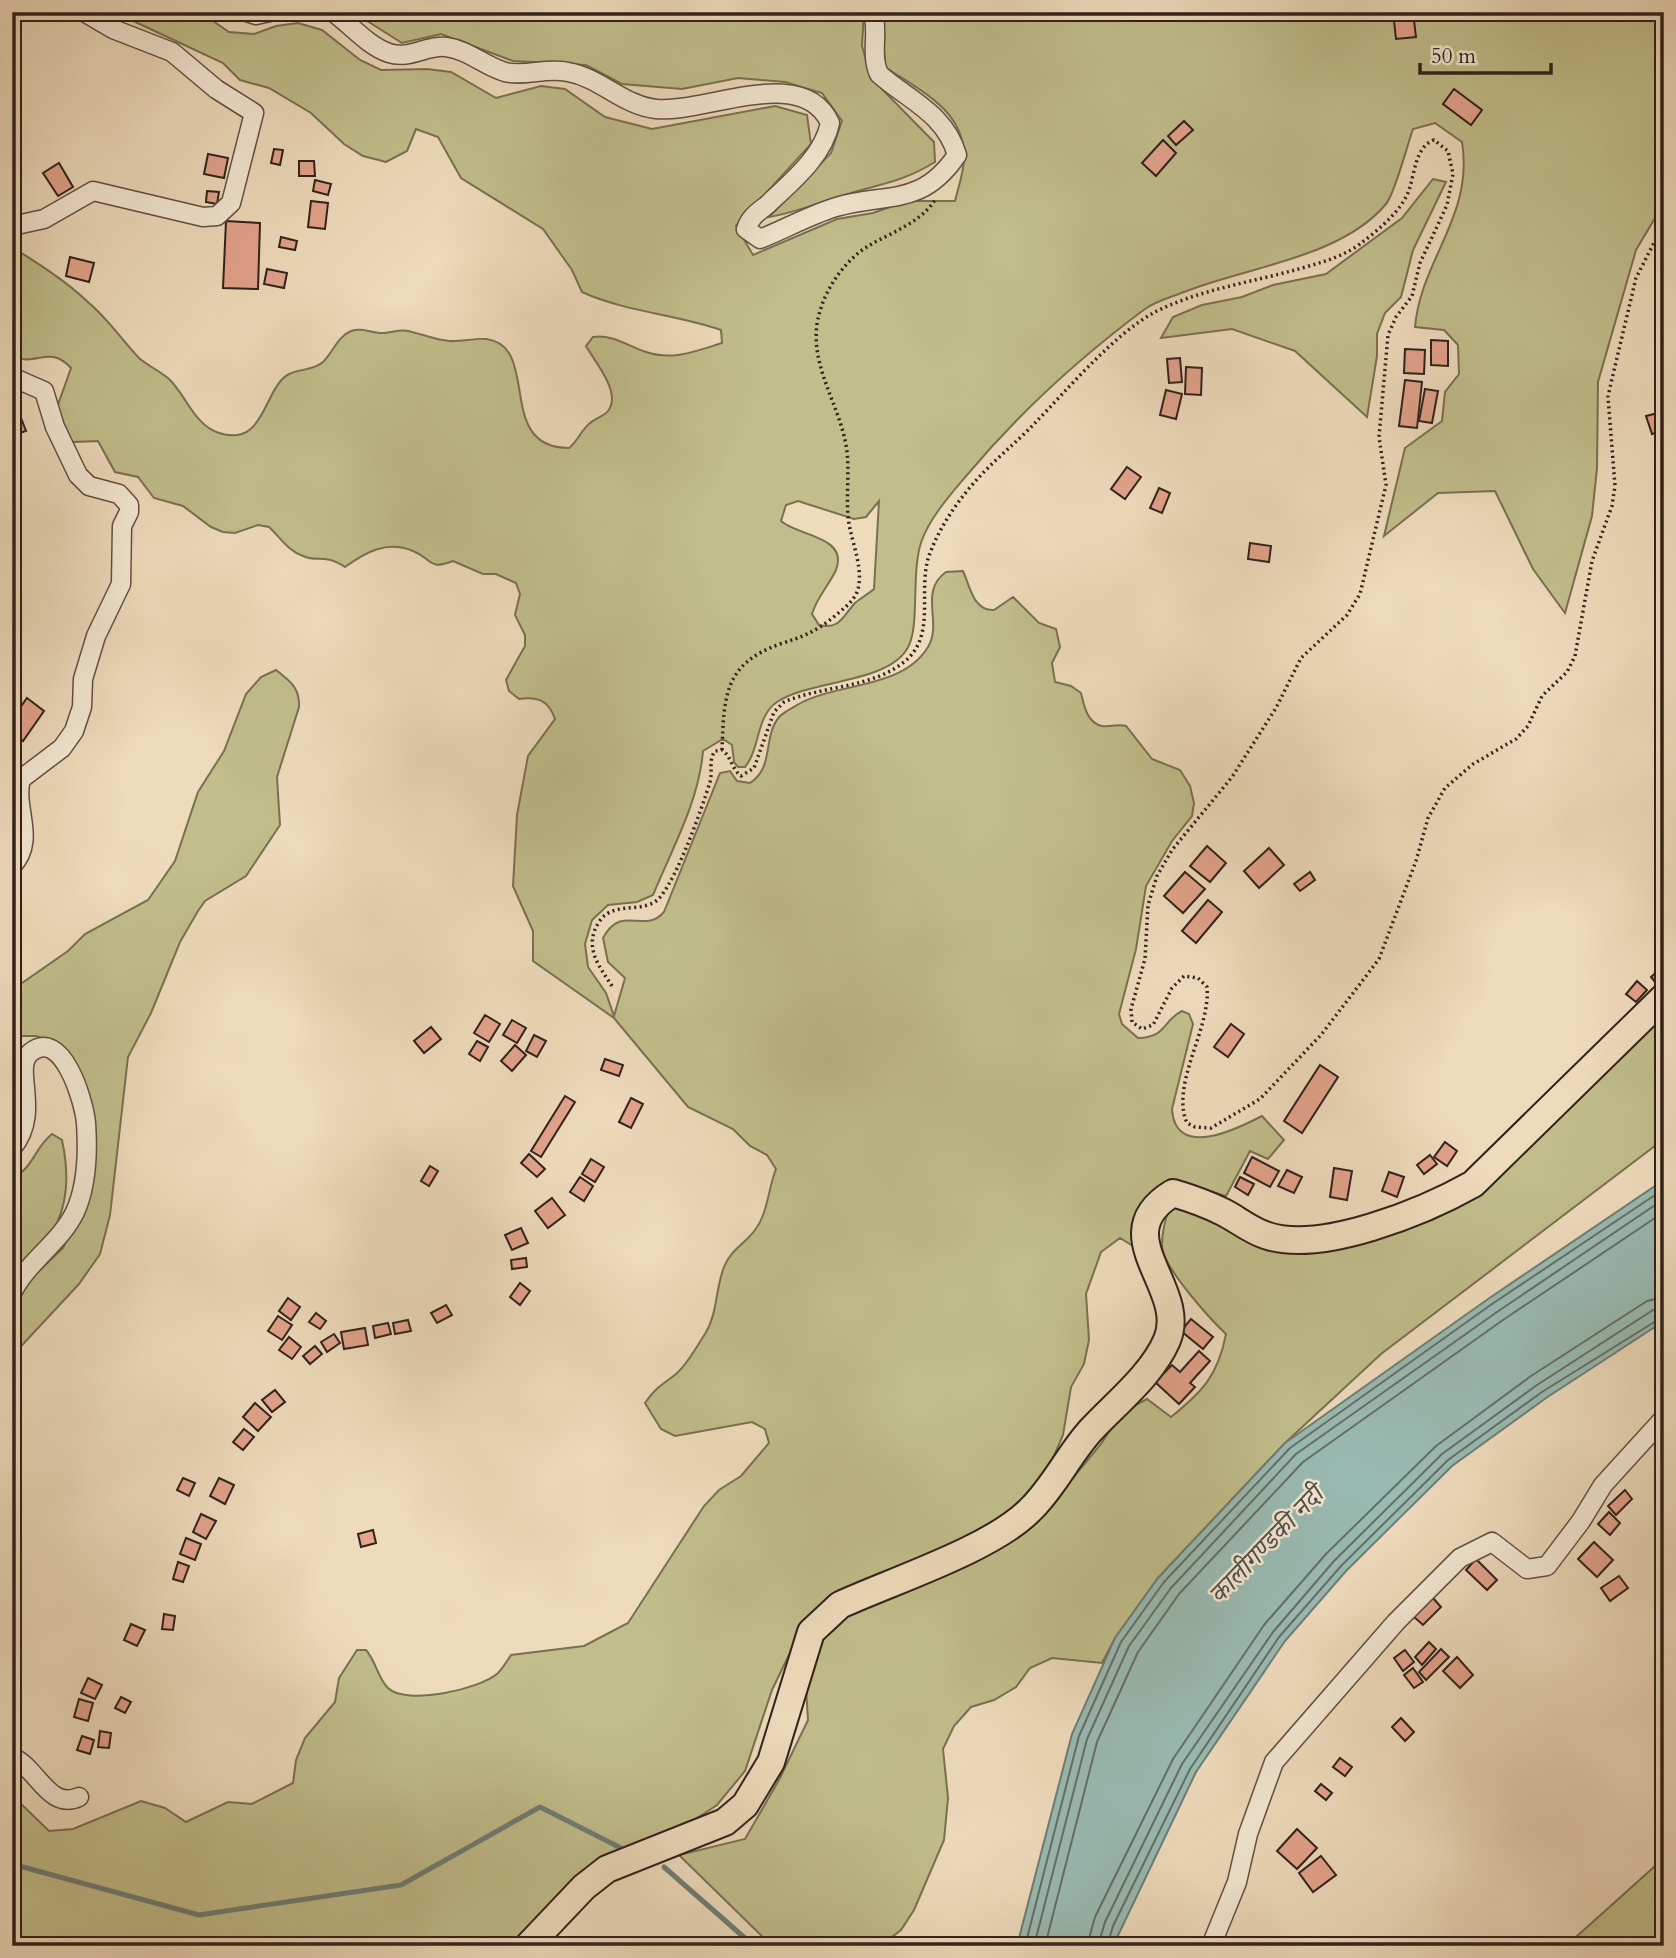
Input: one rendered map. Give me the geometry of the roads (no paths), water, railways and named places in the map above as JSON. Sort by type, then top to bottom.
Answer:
[{"type":"highway","points":[[528,1946],[584,1887],[607,1869],[725,1822],[745,1805],[771,1762],[803,1651],[811,1632],[823,1618],[840,1605],[1001,1533],[1030,1511],[1087,1434],[1146,1372],[1166,1341],[1172,1321],[1168,1302],[1146,1248],[1148,1216],[1158,1202],[1173,1193],[1223,1212],[1264,1235],[1292,1241],[1397,1220],[1440,1203],[1473,1184],[1664,997]]},
{"type":"street","points":[[12,226],[44,219],[93,191],[203,217],[217,216],[231,203],[254,113],[216,89],[189,62],[172,52],[113,29],[84,12]]},
{"type":"street","points":[[247,12],[256,15],[270,12]]},
{"type":"street","points":[[333,12],[374,45],[393,55],[448,47],[474,55],[507,72],[567,71],[643,107],[668,109],[760,93],[786,94],[818,106],[830,123],[828,134],[796,177],[751,218],[746,229],[750,235],[760,240],[838,207],[900,198],[921,189],[948,167],[957,155],[942,125],[922,104],[879,74],[875,58],[877,25],[873,12]]},
{"type":"street","points":[[12,377],[44,391],[49,400],[55,427],[78,475],[89,486],[119,494],[126,500],[129,512],[122,526],[121,584],[96,636],[83,679],[82,707],[74,731],[62,748],[21,779],[18,797],[24,821],[24,842],[21,854],[12,866]]},
{"type":"street","points":[[12,1148],[21,1138],[28,1115],[23,1067],[27,1056],[36,1049],[47,1047],[58,1052],[71,1073],[86,1119],[87,1155],[83,1185],[75,1211],[63,1231],[12,1293]]},
{"type":"street","points":[[1211,1946],[1237,1882],[1248,1834],[1274,1762],[1396,1622],[1460,1558],[1492,1542],[1527,1569],[1548,1566],[1603,1485],[1664,1418]]},
{"type":"street","points":[[12,1757],[30,1767],[55,1797],[67,1800],[79,1797]]},
{"type":"water","name":"कालीगण्डकी नदी","points":[[1664,1180],[1664,1321],[1546,1398],[1452,1466],[1346,1571],[1285,1641],[1196,1772],[1113,1946],[1017,1946],[1072,1734],[1115,1638],[1158,1578],[1285,1443],[1488,1299]]},
{"type":"waterway","points":[[12,1864],[199,1915],[401,1885],[540,1807],[625,1850]]},
{"type":"waterway","points":[[664,1867],[754,1946]]}]
